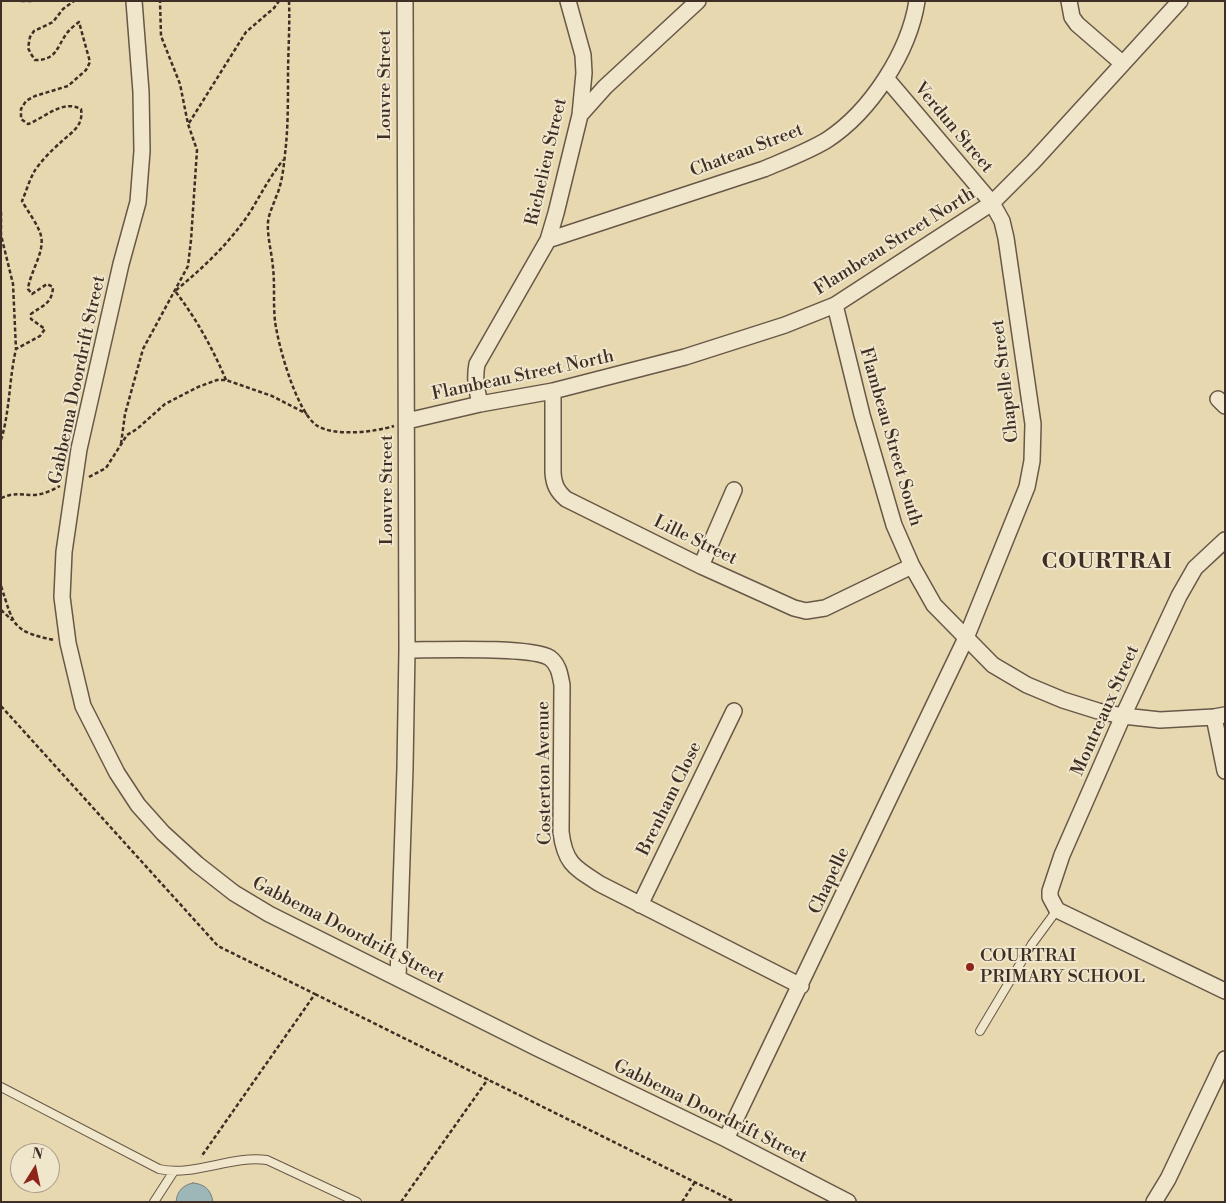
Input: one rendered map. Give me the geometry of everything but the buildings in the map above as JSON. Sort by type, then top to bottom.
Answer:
[{"type":"street","name":"Gabbema Doordrift Street","points":[[134,1],[141,92],[142,151],[138,202],[121,264],[79,448],[64,552],[62,597],[68,643],[84,706],[101,744],[117,773],[138,805],[163,833],[234,893],[303,932],[726,1139],[848,1202]]},
{"type":"street","name":"Louvre Street","points":[[398,978],[407,650],[405,1]]},
{"type":"street","name":"Richelieu Street","points":[[480,404],[475,385],[477,364],[548,240],[580,115],[584,73],[583,55],[568,1]]},
{"type":"street","points":[[580,115],[612,80],[698,1]]},
{"type":"street","name":"Chateau Street","points":[[548,240],[755,172],[796,156],[827,139],[850,121],[869,101],[886,78],[899,56],[916,12],[917,1]]},
{"type":"street","points":[[1069,1],[1072,17],[1077,24],[1122,63]]},
{"type":"street","name":"Flambeau Street North","points":[[407,421],[480,404],[553,391],[685,357],[785,325],[835,305],[992,203],[1033,162],[1180,1]]},
{"type":"street","name":"Verdun Street","points":[[886,78],[992,203]]},
{"type":"street","name":"Chapelle Street","points":[[966,638],[1027,487],[1032,461],[1033,424],[1006,238],[1002,222],[992,203]]},
{"type":"street","name":"Flambeau Street South","points":[[835,305],[862,415],[894,525],[912,566],[934,605],[993,665],[1027,685],[1063,700],[1098,711],[1160,720],[1220,716]]},
{"type":"street","name":"Lille Street","points":[[553,391],[553,473],[554,485],[560,494],[566,499],[701,566],[794,608],[814,611],[825,608],[912,566]]},
{"type":"street","points":[[701,566],[734,490]]},
{"type":"street","name":"Montreaux Street","points":[[1058,910],[1050,897],[1051,882],[1123,716],[1187,581],[1199,564],[1225,540]]},
{"type":"street","name":"Chapelle","points":[[726,1139],[801,986],[966,638]]},
{"type":"street","name":"Costerton Avenue","points":[[407,650],[526,652],[544,655],[556,663],[560,670],[562,685],[561,832],[565,855],[572,865],[600,884],[801,986]]},
{"type":"street","name":"Brenham Close","points":[[640,905],[734,711]]},
{"type":"street","points":[[1220,716],[1225,771]]},
{"type":"street","points":[[1058,910],[1225,991]]},
{"type":"street","points":[[1154,1202],[1168,1179],[1225,1059]]},
{"type":"lane","points":[[980,1031],[1032,944],[1058,910]]},
{"type":"lane","points":[[1,1087],[159,1169],[174,1171],[193,1169],[256,1158],[267,1160],[357,1202]]},
{"type":"lane","points":[[154,1202],[174,1171]]},
{"type":"path","points":[[21,1],[33,1]]},
{"type":"path","points":[[16,349],[43,334],[45,329],[31,319],[31,314],[53,296],[53,287],[47,284],[32,294],[28,289],[41,248],[42,235],[22,201],[34,171],[61,141],[72,134],[78,126],[82,114],[80,109],[67,105],[28,124],[21,119],[21,109],[26,101],[35,96],[68,86],[86,70],[90,62],[79,22],[67,32],[61,45],[46,60],[35,60],[28,48],[30,37],[34,31],[53,22],[74,1]]},
{"type":"path","points":[[121,444],[125,414],[143,349],[188,266],[191,240],[197,150],[188,124],[180,84],[161,36],[160,1]]},
{"type":"path","points":[[188,124],[246,32],[280,1]]},
{"type":"path","points":[[289,1],[288,107],[284,159],[279,188],[271,207],[268,224],[274,270],[275,321],[280,347],[298,400],[315,424],[328,432],[385,429],[407,421]]},
{"type":"path","points":[[175,291],[204,268],[232,237],[284,159]]},
{"type":"path","points":[[1,212],[1,235],[13,284],[16,349],[12,362],[5,427],[1,440]]},
{"type":"path","points":[[175,291],[190,309],[216,356],[226,380]]},
{"type":"path","points":[[1,498],[9,494],[22,493],[34,495],[44,493],[75,479],[87,478],[97,474],[106,468],[127,435],[137,429],[165,404],[198,386],[217,380],[226,380],[272,396],[308,414]]},
{"type":"path","points":[[1,586],[13,621]]},
{"type":"path","points":[[1,610],[24,632],[68,643]]},
{"type":"path","points":[[1,706],[218,946],[736,1202]]},
{"type":"path","points":[[193,1169],[315,994]]},
{"type":"path","points":[[401,1202],[488,1079]]},
{"type":"path","points":[[682,1202],[695,1182]]},
{"type":"water","points":[[193,1183],[207,1188],[213,1202],[176,1202],[181,1189]]},
{"type":"place","name":"COURTRAI PRIMARY SCHOOL","points":[[970,967]]},
{"type":"district","name":"COURTRAI","points":[[1107,563]]}]
